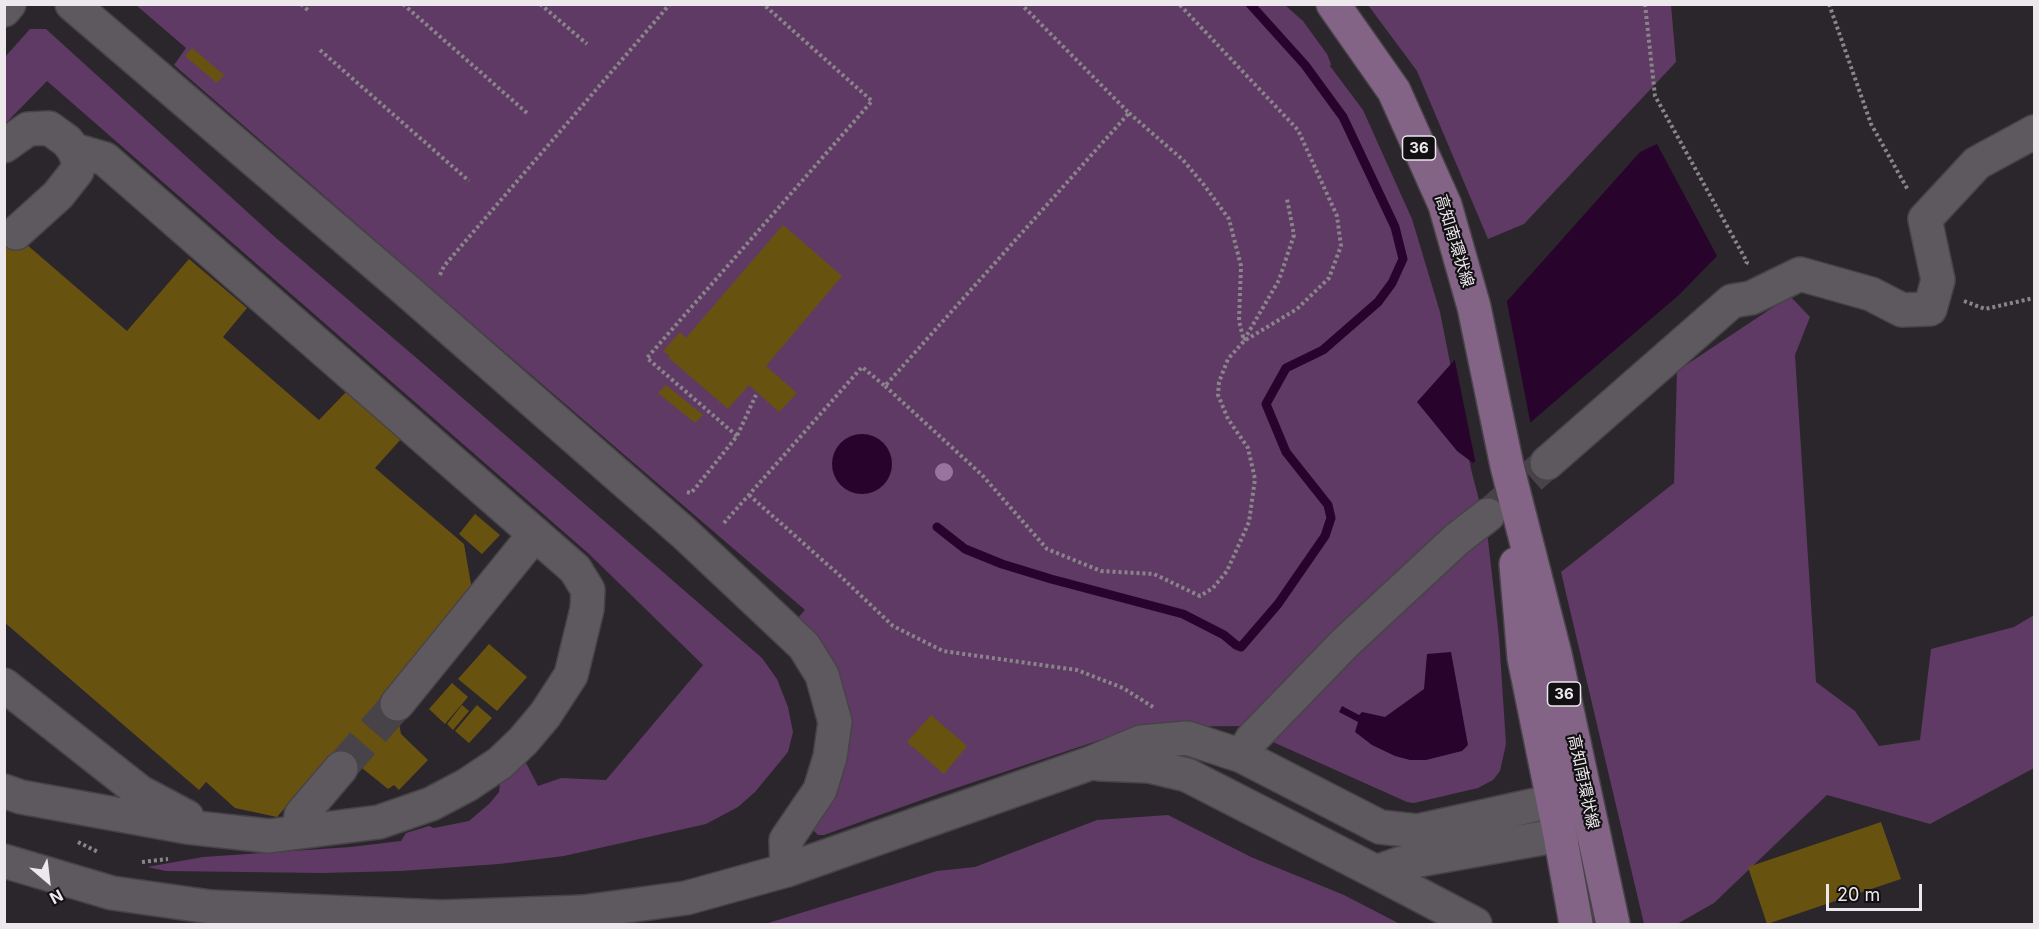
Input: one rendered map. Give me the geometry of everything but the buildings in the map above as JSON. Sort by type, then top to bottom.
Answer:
[{"type":"main road","name":"高知南環状線","points":[[1333,4],[1394,91],[1445,206],[1474,307],[1507,466],[1555,654],[1613,924]]},
{"type":"main road","name":"高知南環状線","points":[[1507,466],[1524,658],[1576,924]]},
{"type":"street","points":[[4,10],[9,4]]},
{"type":"street","points":[[72,4],[405,289],[684,533],[804,646],[822,675],[835,722],[830,757],[820,790],[786,840],[787,870]]},
{"type":"street","points":[[4,146],[28,129],[49,128],[67,141],[78,160],[77,171],[68,184],[16,233]]},
{"type":"street","points":[[1547,463],[1732,301],[1751,298],[1800,274],[1871,294],[1902,310],[1930,309],[1938,280],[1925,219],[1977,163],[2034,132]]},
{"type":"street","points":[[4,791],[21,797],[210,829],[269,836],[379,822],[431,804],[467,784],[500,762],[523,741],[545,715],[571,675],[587,609],[588,590],[575,569],[105,159],[74,150]]},
{"type":"street","points":[[1242,756],[1252,739],[1344,643],[1457,539],[1488,515]]},
{"type":"street","points":[[397,704],[535,534]]},
{"type":"street","points":[[4,685],[140,792],[210,829]]},
{"type":"street","points":[[4,861],[112,893],[211,907],[442,917],[583,912],[686,898],[787,870],[1091,763],[1141,742],[1187,738],[1242,756],[1380,827],[1417,831],[1553,801],[1590,811]]},
{"type":"street","points":[[1091,763],[1149,766],[1187,775],[1475,924]]},
{"type":"street","points":[[299,832],[301,815],[341,768]]},
{"type":"street","points":[[1376,872],[1402,863],[1560,835],[1590,811]]},
{"type":"path","points":[[301,4],[310,12]]},
{"type":"path","points":[[403,4],[527,113]]},
{"type":"path","points":[[540,4],[587,44]]},
{"type":"path","points":[[437,282],[444,266],[670,4]]},
{"type":"path","points":[[763,4],[876,104]]},
{"type":"path","points":[[1021,4],[1129,113],[1183,160],[1229,219],[1241,266],[1239,321],[1244,341]]},
{"type":"path","points":[[1179,4],[1298,130],[1337,216],[1341,246],[1329,278],[1297,309],[1244,341]]},
{"type":"path","points":[[1645,4],[1655,96],[1747,262],[1732,301]]},
{"type":"path","points":[[1829,4],[1870,124],[1925,219]]},
{"type":"path","points":[[320,50],[469,181]]},
{"type":"path","points":[[737,436],[647,358],[872,101]]},
{"type":"path","points":[[885,386],[1129,113]]},
{"type":"path","points":[[724,523],[862,367],[982,475],[1047,549],[1101,571],[1154,574],[1200,596],[1213,588],[1227,571],[1249,522],[1255,479],[1248,448],[1228,419],[1218,395],[1219,382],[1228,359],[1244,341],[1280,280],[1294,235],[1287,199]]},
{"type":"path","points":[[1936,289],[1985,309],[2034,298]]},
{"type":"path","points":[[682,491],[691,493],[737,436],[756,395]]},
{"type":"path","points":[[749,495],[837,573],[892,626],[943,651],[1077,670],[1123,688],[1161,712]]},
{"type":"shaded area","points":[[136,5],[1285,5],[1303,21],[1327,54],[1330,66],[1363,110],[1412,219],[1440,312],[1471,469],[1487,531],[1499,637],[1506,744],[1500,771],[1493,780],[1478,788],[1414,803],[1407,802],[1264,738],[1247,726],[1139,727],[824,835],[818,835],[813,830],[813,825],[846,760],[796,620],[805,610],[174,65],[186,48]]},
{"type":"shaded area","points":[[1368,5],[1671,5],[1676,62],[1524,224],[1488,239],[1417,71]]},
{"type":"shaded area","points":[[30,29],[46,29],[276,238],[762,658],[777,679],[788,707],[793,732],[788,752],[755,792],[738,807],[706,824],[564,856],[499,864],[401,871],[322,873],[166,871],[147,867],[203,857],[351,847],[401,841],[406,833],[429,826],[434,828],[469,821],[490,803],[499,792],[500,784],[525,761],[538,786],[561,778],[606,780],[703,665],[589,554],[47,81],[5,124],[5,57]]},
{"type":"shaded area","points":[[1657,144],[1717,256],[1680,294],[1531,422],[1473,463],[1457,451],[1417,402],[1640,152]]},
{"type":"shaded area","points":[[1790,296],[1810,317],[1795,355],[1816,682],[1855,711],[1879,746],[1920,740],[1931,649],[2014,627],[2034,615],[2034,768],[1930,824],[1827,795],[1714,903],[1677,924],[1644,924],[1561,572],[1674,483],[1677,371]]},
{"type":"shaded area","points":[[862,434],[879,439],[887,447],[892,464],[887,481],[879,489],[862,494],[845,489],[837,481],[832,464],[837,447],[845,439]]},
{"type":"shaded area","points":[[1451,652],[1468,745],[1462,751],[1426,760],[1410,760],[1395,756],[1372,745],[1355,732],[1358,722],[1339,712],[1342,706],[1359,715],[1362,712],[1385,717],[1424,689],[1427,654]]},
{"type":"shaded area","points":[[1168,815],[1251,857],[1344,895],[1400,924],[765,924],[937,871],[975,867],[1097,820]]},
{"type":"pier","points":[[1506,297],[1531,426],[1476,465],[1454,356]]},
{"type":"waterway","points":[[937,527],[965,549],[1002,564],[1183,614],[1224,635],[1241,647],[1278,604],[1325,536],[1331,518],[1328,505],[1286,452],[1266,404],[1286,368],[1323,350],[1378,302],[1392,283],[1403,259],[1395,227],[1343,117],[1305,65],[1250,4]]},
{"type":"tunnel","points":[[1494,510],[1547,463]]},
{"type":"tunnel","points":[[341,768],[397,704]]}]
